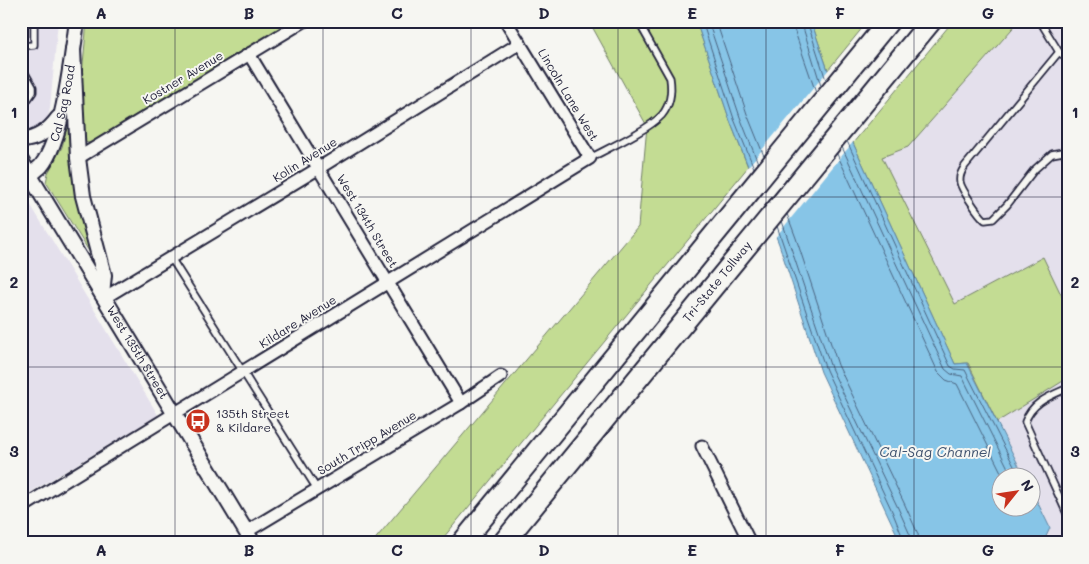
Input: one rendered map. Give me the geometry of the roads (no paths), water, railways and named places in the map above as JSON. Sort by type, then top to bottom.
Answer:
[{"type":"highway","name":"Tri-State Tollway","points":[[504,543],[931,21]]},
{"type":"highway","points":[[462,543],[885,26]]},
{"type":"street","name":"Cal Sag Road","points":[[25,178],[42,165],[56,134],[77,21]]},
{"type":"street","name":"Kostner Avenue","points":[[78,158],[304,21]]},
{"type":"street","name":"Lincoln Lane West","points":[[506,21],[590,158]]},
{"type":"street","name":"Kolin Avenue","points":[[103,296],[171,258],[520,43]]},
{"type":"street","points":[[73,49],[78,158],[85,204],[104,275],[103,296]]},
{"type":"street","name":"West 134th Street","points":[[249,54],[461,403]]},
{"type":"street","points":[[21,140],[28,140],[50,129],[61,113]]},
{"type":"street","name":"Kildare Avenue","points":[[21,508],[590,158]]},
{"type":"street","name":"West 135th Street","points":[[21,161],[25,178],[103,296],[250,537]]},
{"type":"street","name":"South Tripp Avenue","points":[[250,537],[317,489],[461,403],[501,376]]},
{"type":"street","points":[[702,446],[750,543]]},
{"type":"lane","points":[[21,46],[34,44],[34,21]]},
{"type":"lane","points":[[590,158],[647,126],[661,116],[670,101],[672,88],[670,78],[638,21]]},
{"type":"lane","points":[[1044,21],[1043,26],[1059,52],[1068,59]]},
{"type":"lane","points":[[1059,52],[965,166],[960,173],[960,183],[979,215],[985,220],[992,219],[1007,205],[1034,170],[1052,154],[1068,151]]},
{"type":"lane","points":[[21,66],[33,87],[33,92],[26,102],[21,101]]},
{"type":"lane","points":[[171,258],[317,489]]},
{"type":"lane","points":[[1068,388],[1044,398],[1028,412],[1025,422],[1068,516]]},
{"type":"water","name":"Cal-Sag Channel","points":[[696,21],[811,21],[853,143],[955,364],[967,363],[1019,466],[992,466],[992,516],[1042,516],[1042,512],[1050,528],[1043,543],[901,543],[821,372],[779,244],[730,121]]},
{"type":"place","name":"135th Street & Kildare","points":[[198,421]]}]
